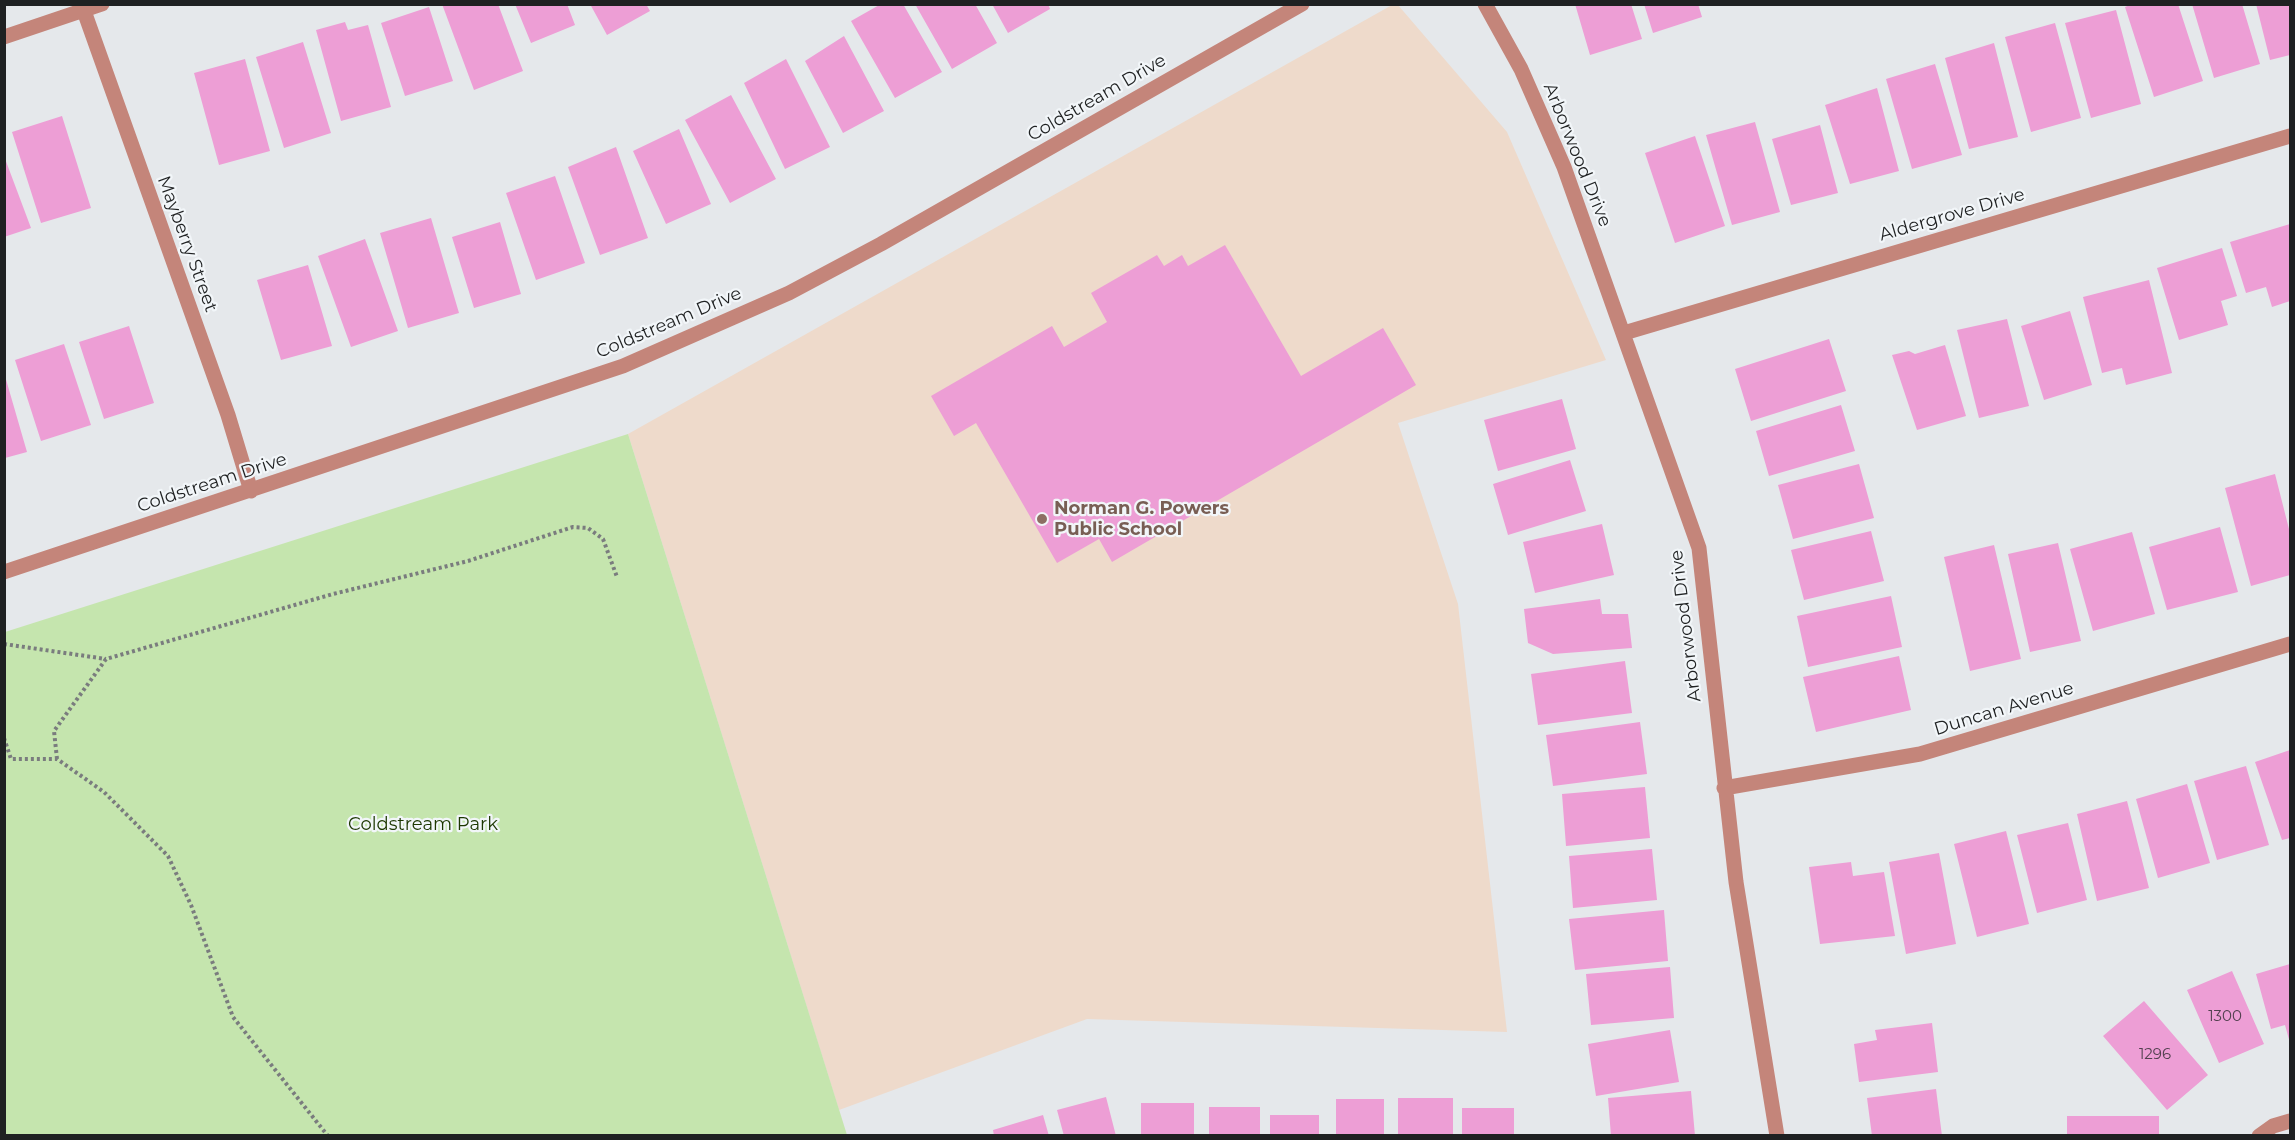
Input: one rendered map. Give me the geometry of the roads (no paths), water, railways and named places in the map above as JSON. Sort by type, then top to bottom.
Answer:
[{"type":"street","points":[[4,37],[102,4]]},
{"type":"street","name":"Coldstream Drive","points":[[4,572],[623,366],[789,292],[881,244],[1302,4]]},
{"type":"street","name":"Arborwood Drive","points":[[1485,4],[1521,69],[1564,167],[1699,548],[1736,882],[1777,1136]]},
{"type":"street","name":"Mayberry Street","points":[[84,11],[228,415],[251,491]]},
{"type":"street","name":"Aldergrove Drive","points":[[1624,333],[2290,136]]},
{"type":"street","name":"Duncan Avenue","points":[[1724,788],[1920,754],[2290,644]]},
{"type":"street","points":[[2259,1136],[2273,1126],[2290,1121]]},
{"type":"place","name":"Norman G. Powers Public School","points":[[1042,519]]},
{"type":"park label","name":"Coldstream Park","points":[[423,825]]}]
